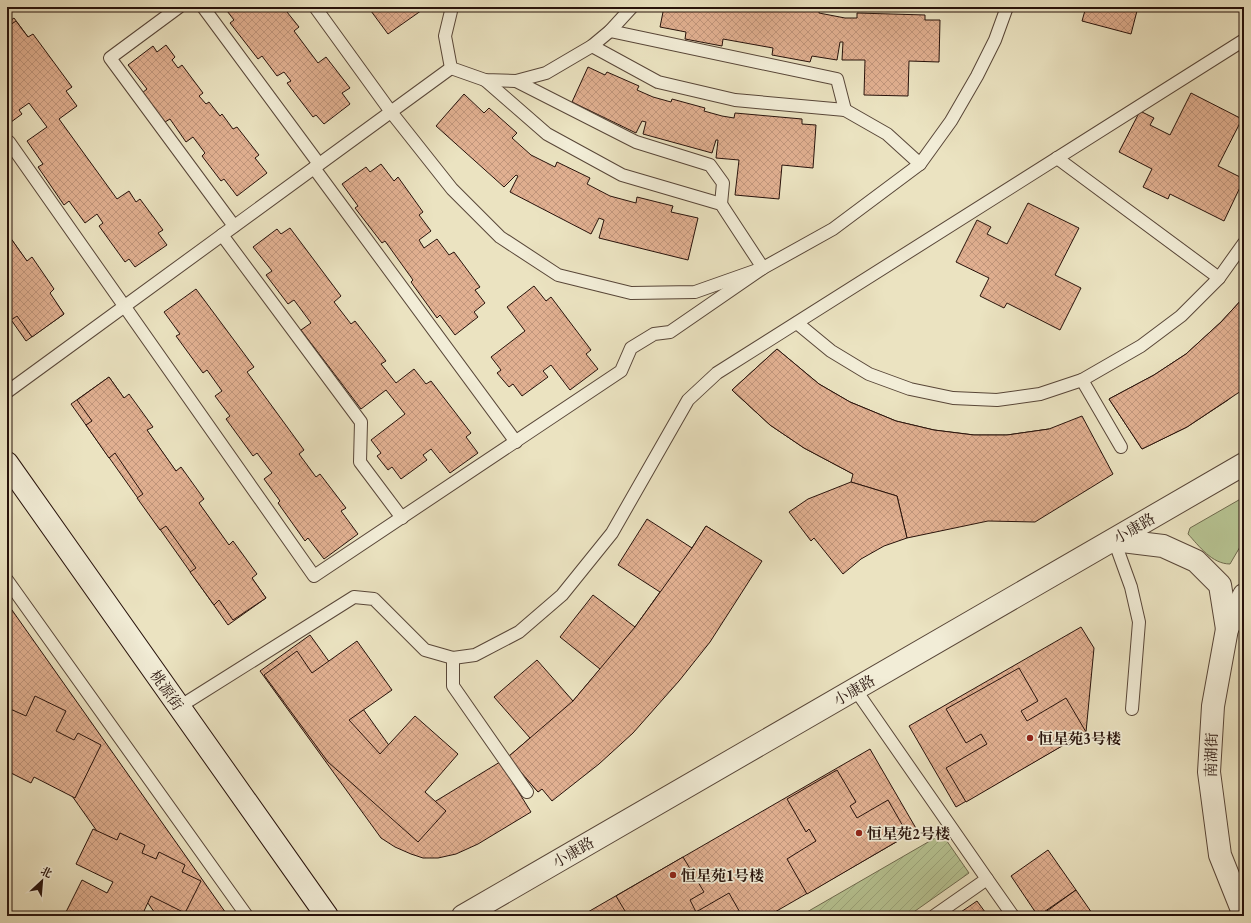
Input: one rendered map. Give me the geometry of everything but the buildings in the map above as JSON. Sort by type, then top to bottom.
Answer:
[{"type":"street","name":"桃源街","points":[[7,463],[328,916]]},
{"type":"street","name":"小康路","points":[[463,916],[1244,464]]},
{"type":"street","points":[[1114,540],[1163,546],[1196,561],[1220,585],[1228,629]]},
{"type":"street","name":"南湖街","points":[[1244,595],[1228,629],[1213,706],[1209,772],[1220,855],[1244,915]]},
{"type":"lane","points":[[179,7],[110,58],[234,226]]},
{"type":"lane","points":[[203,7],[516,442]]},
{"type":"lane","points":[[315,7],[391,112],[452,189],[500,237],[558,275],[631,293],[695,292],[763,268]]},
{"type":"lane","points":[[451,68],[445,36],[452,7]]},
{"type":"lane","points":[[451,68],[485,80],[516,81],[546,73],[592,46],[610,31],[632,7]]},
{"type":"lane","points":[[9,142],[314,576],[621,371],[631,348],[654,334],[670,332],[763,268],[833,229],[920,164],[951,121],[977,76],[995,40],[1007,7]]},
{"type":"lane","points":[[610,31],[837,79],[845,110]]},
{"type":"lane","points":[[179,707],[354,596],[374,599],[425,650],[453,658],[476,655],[520,632],[562,595],[612,533],[688,400],[717,373],[1244,40]]},
{"type":"lane","points":[[592,46],[658,82],[735,100],[845,110],[887,134],[920,164]]},
{"type":"lane","points":[[7,392],[451,68]]},
{"type":"lane","points":[[485,80],[547,134],[622,175],[721,204]]},
{"type":"lane","points":[[516,81],[636,142],[710,165],[723,183],[721,204],[763,268]]},
{"type":"lane","points":[[1057,158],[1219,278]]},
{"type":"lane","points":[[222,235],[361,422],[360,462],[402,518]]},
{"type":"lane","points":[[797,322],[831,351],[869,374],[910,389],[953,398],[997,400],[1033,395],[1082,380],[1142,346],[1181,316],[1219,278],[1244,243]]},
{"type":"lane","points":[[1082,380],[1121,447]]},
{"type":"lane","points":[[1114,540],[1131,587],[1139,622],[1132,709]]},
{"type":"lane","points":[[7,580],[247,916]]},
{"type":"lane","points":[[453,658],[453,686],[527,792]]},
{"type":"lane","points":[[855,689],[1013,916]]},
{"type":"lane","points":[[934,916],[987,879]]},
{"type":"green space","points":[[1244,497],[1244,540],[1230,564],[1217,561],[1206,554],[1188,534],[1190,528]]},
{"type":"green space","points":[[942,834],[969,873],[908,916],[800,916]]},
{"type":"place","name":"恒星苑3号楼","points":[[1030,738]]},
{"type":"place","name":"恒星苑2号楼","points":[[859,833]]},
{"type":"place","name":"恒星苑1号楼","points":[[673,875]]}]
